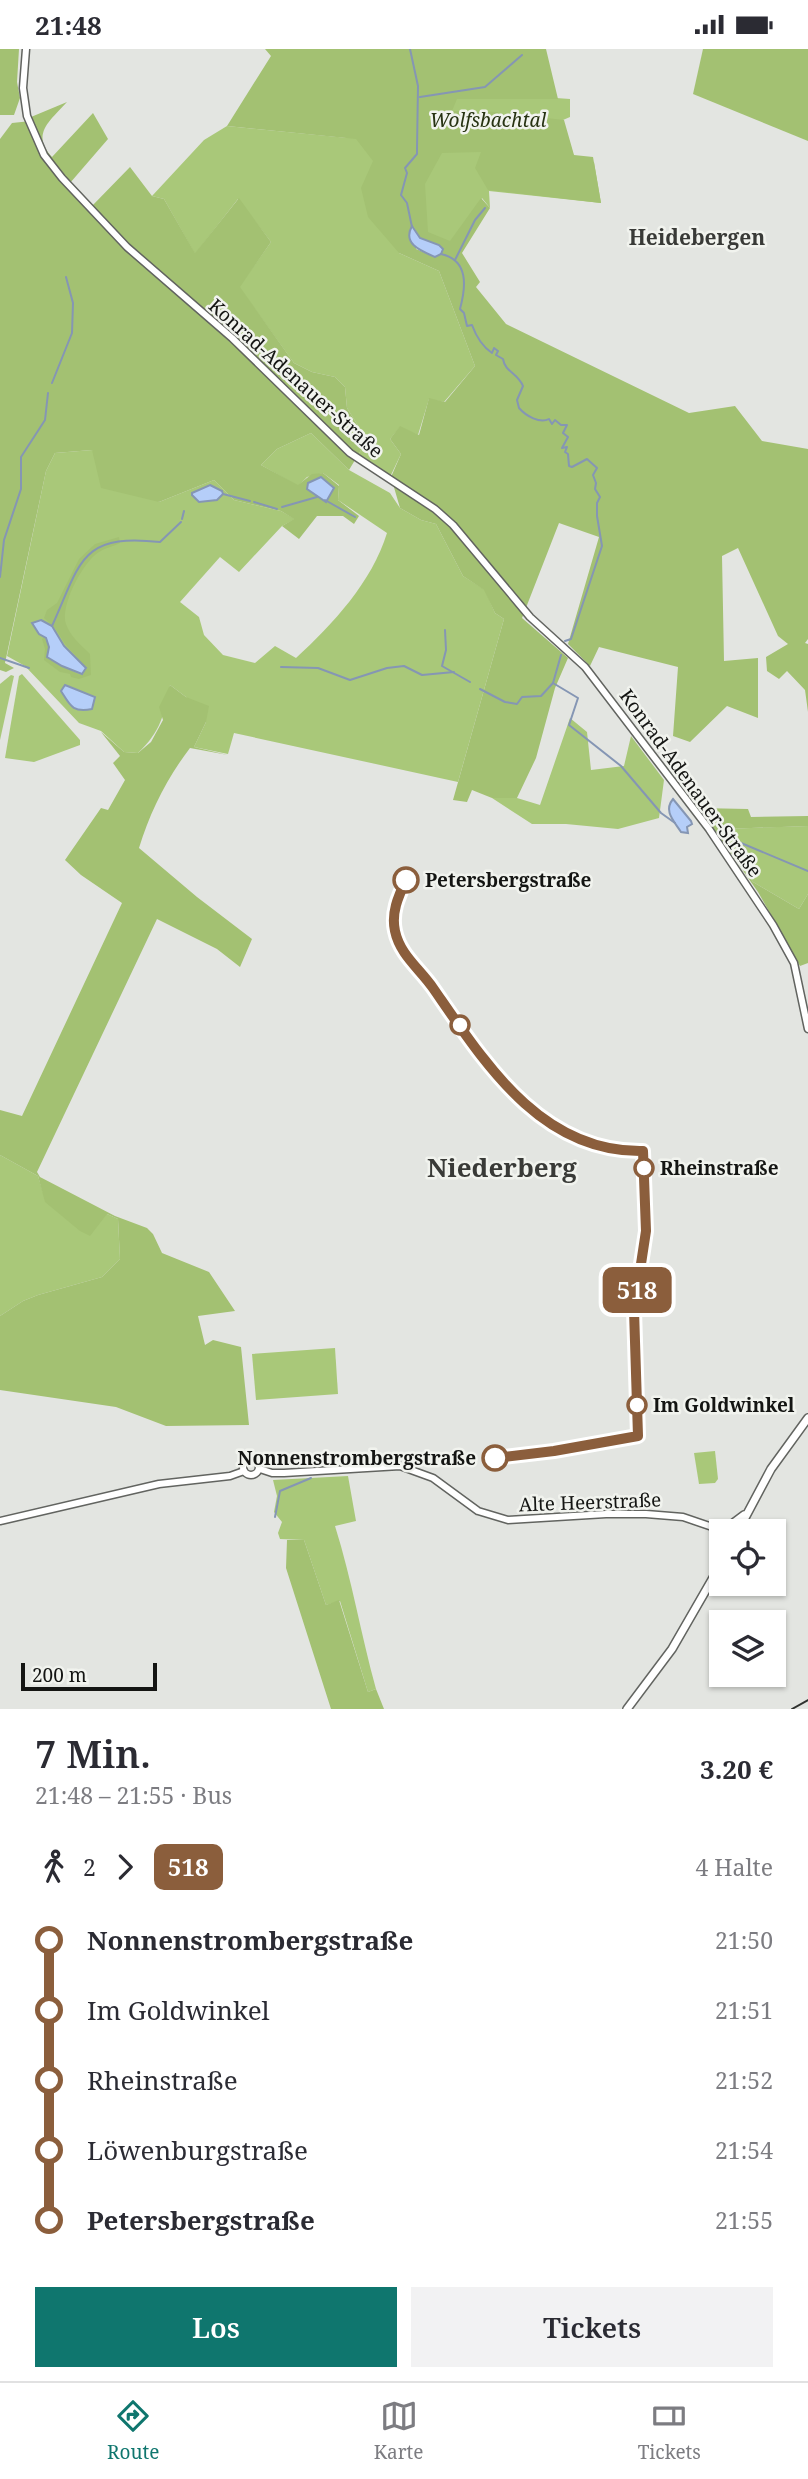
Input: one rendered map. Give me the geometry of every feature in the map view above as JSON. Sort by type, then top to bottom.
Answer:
[{"type":"main road","points":[[744,1519],[782,1452],[808,1418]]},
{"type":"main road","points":[[763,1483],[808,1425]]},
{"type":"main road","points":[[739,1519],[747,1513]]},
{"type":"main road","points":[[627,1709],[672,1649],[709,1585]]},
{"type":"street","name":"Konrad-Adenauer-Straße","points":[[26,49],[23,88],[27,116],[44,155],[96,216],[143,261],[232,338],[350,453],[422,499],[453,525],[530,617],[585,667],[701,818],[773,925],[794,963],[808,1029]]},
{"type":"street","points":[[0,1521],[159,1484],[230,1476],[244,1471],[251,1475],[257,1474],[260,1469],[257,1461],[250,1458],[244,1463],[244,1471]]},
{"type":"street","name":"Alte Heerstraße","points":[[260,1469],[284,1473],[400,1467],[433,1478],[478,1511],[508,1520],[646,1514],[683,1517],[709,1525]]},
{"type":"green space","points":[[0,49],[19,49],[17,82],[20,98],[14,115],[0,115]]},
{"type":"green space","name":"Wolfsbachtal","points":[[265,49],[546,49],[558,99],[457,99],[452,111],[498,112],[497,119],[508,120],[511,114],[564,120],[574,155],[593,157],[601,203],[488,190],[475,168],[481,152],[442,153],[425,184],[428,232],[450,241],[481,198],[490,208],[462,253],[480,282],[476,287],[506,324],[689,413],[735,406],[762,441],[808,449],[808,639],[805,643],[808,644],[808,712],[805,690],[787,671],[779,679],[767,671],[766,657],[788,644],[778,636],[738,548],[722,556],[724,661],[758,658],[758,718],[727,706],[690,742],[673,736],[678,667],[599,647],[590,666],[568,644],[599,537],[559,523],[522,618],[568,658],[555,688],[536,758],[517,798],[492,798],[472,790],[467,802],[453,800],[504,619],[495,613],[484,590],[463,576],[436,524],[421,520],[400,508],[391,477],[401,454],[390,439],[400,426],[419,435],[429,398],[445,402],[475,366],[439,271],[399,253],[368,217],[361,188],[373,161],[356,139],[227,126],[271,56]],"holes":[[[414,226],[420,238],[439,245],[435,257],[416,249]]]},
{"type":"green space","name":"Wolfsbachtal","points":[[540,49],[556,98],[570,99],[570,117],[563,120],[575,160],[594,162],[601,203],[489,191],[490,208],[482,198],[450,253],[434,235],[399,253],[439,271],[475,366],[444,402],[429,399],[418,435],[400,427],[390,439],[401,454],[390,477],[358,455],[367,440],[347,408],[345,387],[335,377],[312,372],[294,363],[239,287],[271,242],[238,199],[195,254],[164,199],[152,196],[204,140],[227,126],[348,138],[419,92]]},
{"type":"green space","points":[[703,49],[808,49],[808,141],[693,94]]},
{"type":"green space","points":[[67,102],[49,121],[43,141],[52,157],[93,113],[108,139],[70,183],[92,206],[130,167],[152,196],[164,199],[195,253],[239,198],[271,242],[240,287],[294,363],[312,372],[335,377],[345,387],[347,408],[367,440],[349,470],[311,433],[277,449],[261,465],[298,485],[312,474],[323,473],[339,486],[338,500],[359,516],[354,524],[343,516],[317,516],[299,539],[282,526],[294,519],[281,511],[234,500],[214,480],[159,502],[101,488],[92,450],[55,453],[46,471],[5,663],[14,668],[6,672],[0,670],[0,139],[12,123],[31,121],[31,117]]},
{"type":"green space","points":[[311,433],[349,470],[390,493],[400,508],[421,520],[436,524],[463,576],[485,590],[495,613],[504,619],[458,782],[234,733],[228,754],[194,747],[206,722],[186,697],[170,685],[157,730],[138,753],[124,752],[101,731],[79,723],[25,666],[7,656],[46,471],[55,453],[92,450],[159,502],[214,480],[234,500],[281,511],[295,519],[282,526],[239,572],[220,557],[180,602],[199,617],[204,635],[223,655],[255,663],[275,646],[296,658],[350,601],[372,568],[387,533],[338,500],[339,485],[323,473],[307,477],[298,486],[261,465],[277,449]]},
{"type":"green space","points":[[119,537],[120,543],[100,551],[89,561],[69,597],[66,624],[90,654],[91,675],[79,679],[71,677],[44,660],[44,637],[49,647],[48,659],[78,674],[83,675],[87,668],[44,618],[47,610],[57,603],[79,559],[95,544]]},
{"type":"green space","points":[[22,674],[80,740],[80,745],[34,762],[5,758],[19,676]]},
{"type":"green space","points":[[11,675],[14,676],[0,740],[0,684]]},
{"type":"green space","points":[[170,685],[186,697],[209,706],[206,722],[194,747],[228,755],[190,748],[160,796],[139,848],[252,939],[240,967],[217,949],[157,919],[37,1172],[40,1177],[115,1216],[147,1228],[162,1253],[209,1272],[235,1311],[198,1316],[205,1345],[213,1340],[241,1347],[249,1425],[166,1426],[116,1407],[0,1390],[0,1316],[38,1295],[102,1277],[120,1259],[118,1219],[107,1214],[90,1236],[80,1231],[45,1202],[38,1176],[0,1155],[0,1110],[22,1116],[122,903],[81,875],[65,860],[101,808],[108,810],[125,780],[113,763],[120,756],[101,732],[124,752],[138,753],[151,742],[163,720],[159,707]]},
{"type":"green space","points":[[570,718],[587,732],[591,770],[624,766],[631,736],[664,780],[659,818],[618,829],[532,824],[492,798],[517,798],[540,805]]},
{"type":"green space","points":[[699,808],[748,809],[751,817],[808,816],[808,826],[724,829],[722,838],[753,882],[799,909],[808,894],[808,963],[800,966],[758,892]]},
{"type":"green space","points":[[808,826],[808,894],[799,909],[753,882],[722,838],[723,829]]},
{"type":"green space","points":[[0,1155],[38,1176],[46,1202],[107,1214],[118,1219],[120,1259],[102,1277],[38,1295],[0,1316]]},
{"type":"green space","points":[[335,1348],[338,1394],[256,1400],[252,1354]]},
{"type":"green space","points":[[715,1451],[718,1479],[715,1483],[699,1484],[694,1453]]},
{"type":"green space","points":[[348,1476],[356,1521],[335,1526],[376,1689],[368,1692],[340,1601],[326,1605],[304,1540],[280,1539],[278,1533],[282,1522],[274,1512],[277,1496],[273,1480]]},
{"type":"green space","points":[[287,1540],[304,1540],[326,1605],[339,1600],[368,1692],[376,1689],[384,1709],[331,1709],[286,1568]]},
{"type":"water","points":[[412,226],[420,238],[439,245],[443,249],[441,254],[435,257],[414,246],[409,238]]},
{"type":"water","points":[[321,477],[334,488],[326,502],[307,489],[308,483]]},
{"type":"water","points":[[210,485],[222,491],[223,494],[217,500],[199,502],[192,495],[192,493]]},
{"type":"water","points":[[41,620],[52,626],[64,646],[86,668],[82,674],[47,657],[49,647],[46,638],[39,634],[32,623]]},
{"type":"water","points":[[65,685],[95,697],[92,709],[80,710],[72,707],[61,691]]},
{"type":"water","points":[[673,799],[691,821],[692,824],[687,827],[688,833],[681,832],[669,812]]},
{"type":"waterway","points":[[410,49],[418,86],[417,154],[405,168],[407,173],[401,195],[407,203],[412,227]]},
{"type":"waterway","points":[[420,97],[485,87],[522,55]]},
{"type":"waterway","points":[[455,260],[475,220],[485,208]]},
{"type":"waterway","points":[[441,254],[450,257],[461,268],[464,292],[460,309],[464,313],[467,326],[472,325],[489,351],[492,353],[494,348],[498,351],[496,355],[503,359],[506,367],[523,386],[517,400],[519,408],[525,414],[541,421],[549,419],[552,424],[555,420],[561,425],[567,425],[563,433],[568,437],[562,448],[567,447],[565,452],[568,454],[569,466],[587,459],[597,468],[593,475],[595,489],[600,497],[597,516],[602,546],[571,639],[565,641]]},
{"type":"waterway","points":[[52,383],[72,333],[73,303],[66,277]]},
{"type":"waterway","points":[[0,577],[4,540],[21,489],[21,457],[45,420],[48,393]]},
{"type":"waterway","points":[[223,494],[250,501]]},
{"type":"waterway","points":[[282,507],[317,497]]},
{"type":"waterway","points":[[325,500],[355,517]]},
{"type":"waterway","points":[[254,502],[277,509]]},
{"type":"waterway","points":[[182,519],[184,511]]},
{"type":"waterway","points":[[52,626],[78,569],[98,548],[113,542],[160,542],[181,522]]},
{"type":"waterway","points":[[445,630],[446,650],[442,666],[470,682]]},
{"type":"waterway","points":[[561,655],[553,683],[578,698],[569,725],[621,766],[661,813],[675,823]]},
{"type":"waterway","points":[[0,658],[29,668]]},
{"type":"waterway","points":[[281,667],[318,668],[350,680],[387,668],[404,666],[422,675],[454,672]]},
{"type":"waterway","points":[[480,689],[505,702],[517,704],[522,697],[541,696],[553,683]]},
{"type":"waterway","points":[[734,840],[808,871]]},
{"type":"waterway","points":[[275,1517],[280,1491],[311,1478]]},
{"type":"tram line","points":[[792,1709],[808,1700]]},
{"type":"bus line","name":"518","points":[[406,880],[397,899],[394,919],[401,948],[506,1086],[528,1108],[572,1137],[613,1150],[643,1151],[646,1231],[634,1310],[638,1436],[495,1458]]},
{"type":"place","name":"Petersbergstraße","points":[[406,880]]},
{"type":"place","name":"Rheinstraße","points":[[644,1168]]},
{"type":"place","name":"Im Goldwinkel","points":[[637,1405]]},
{"type":"place","name":"Nonnenstrombergstraße","points":[[495,1458]]},
{"type":"district","name":"Heidebergen","points":[[697,237]]},
{"type":"district","name":"Niederberg","points":[[502,1167]]}]
